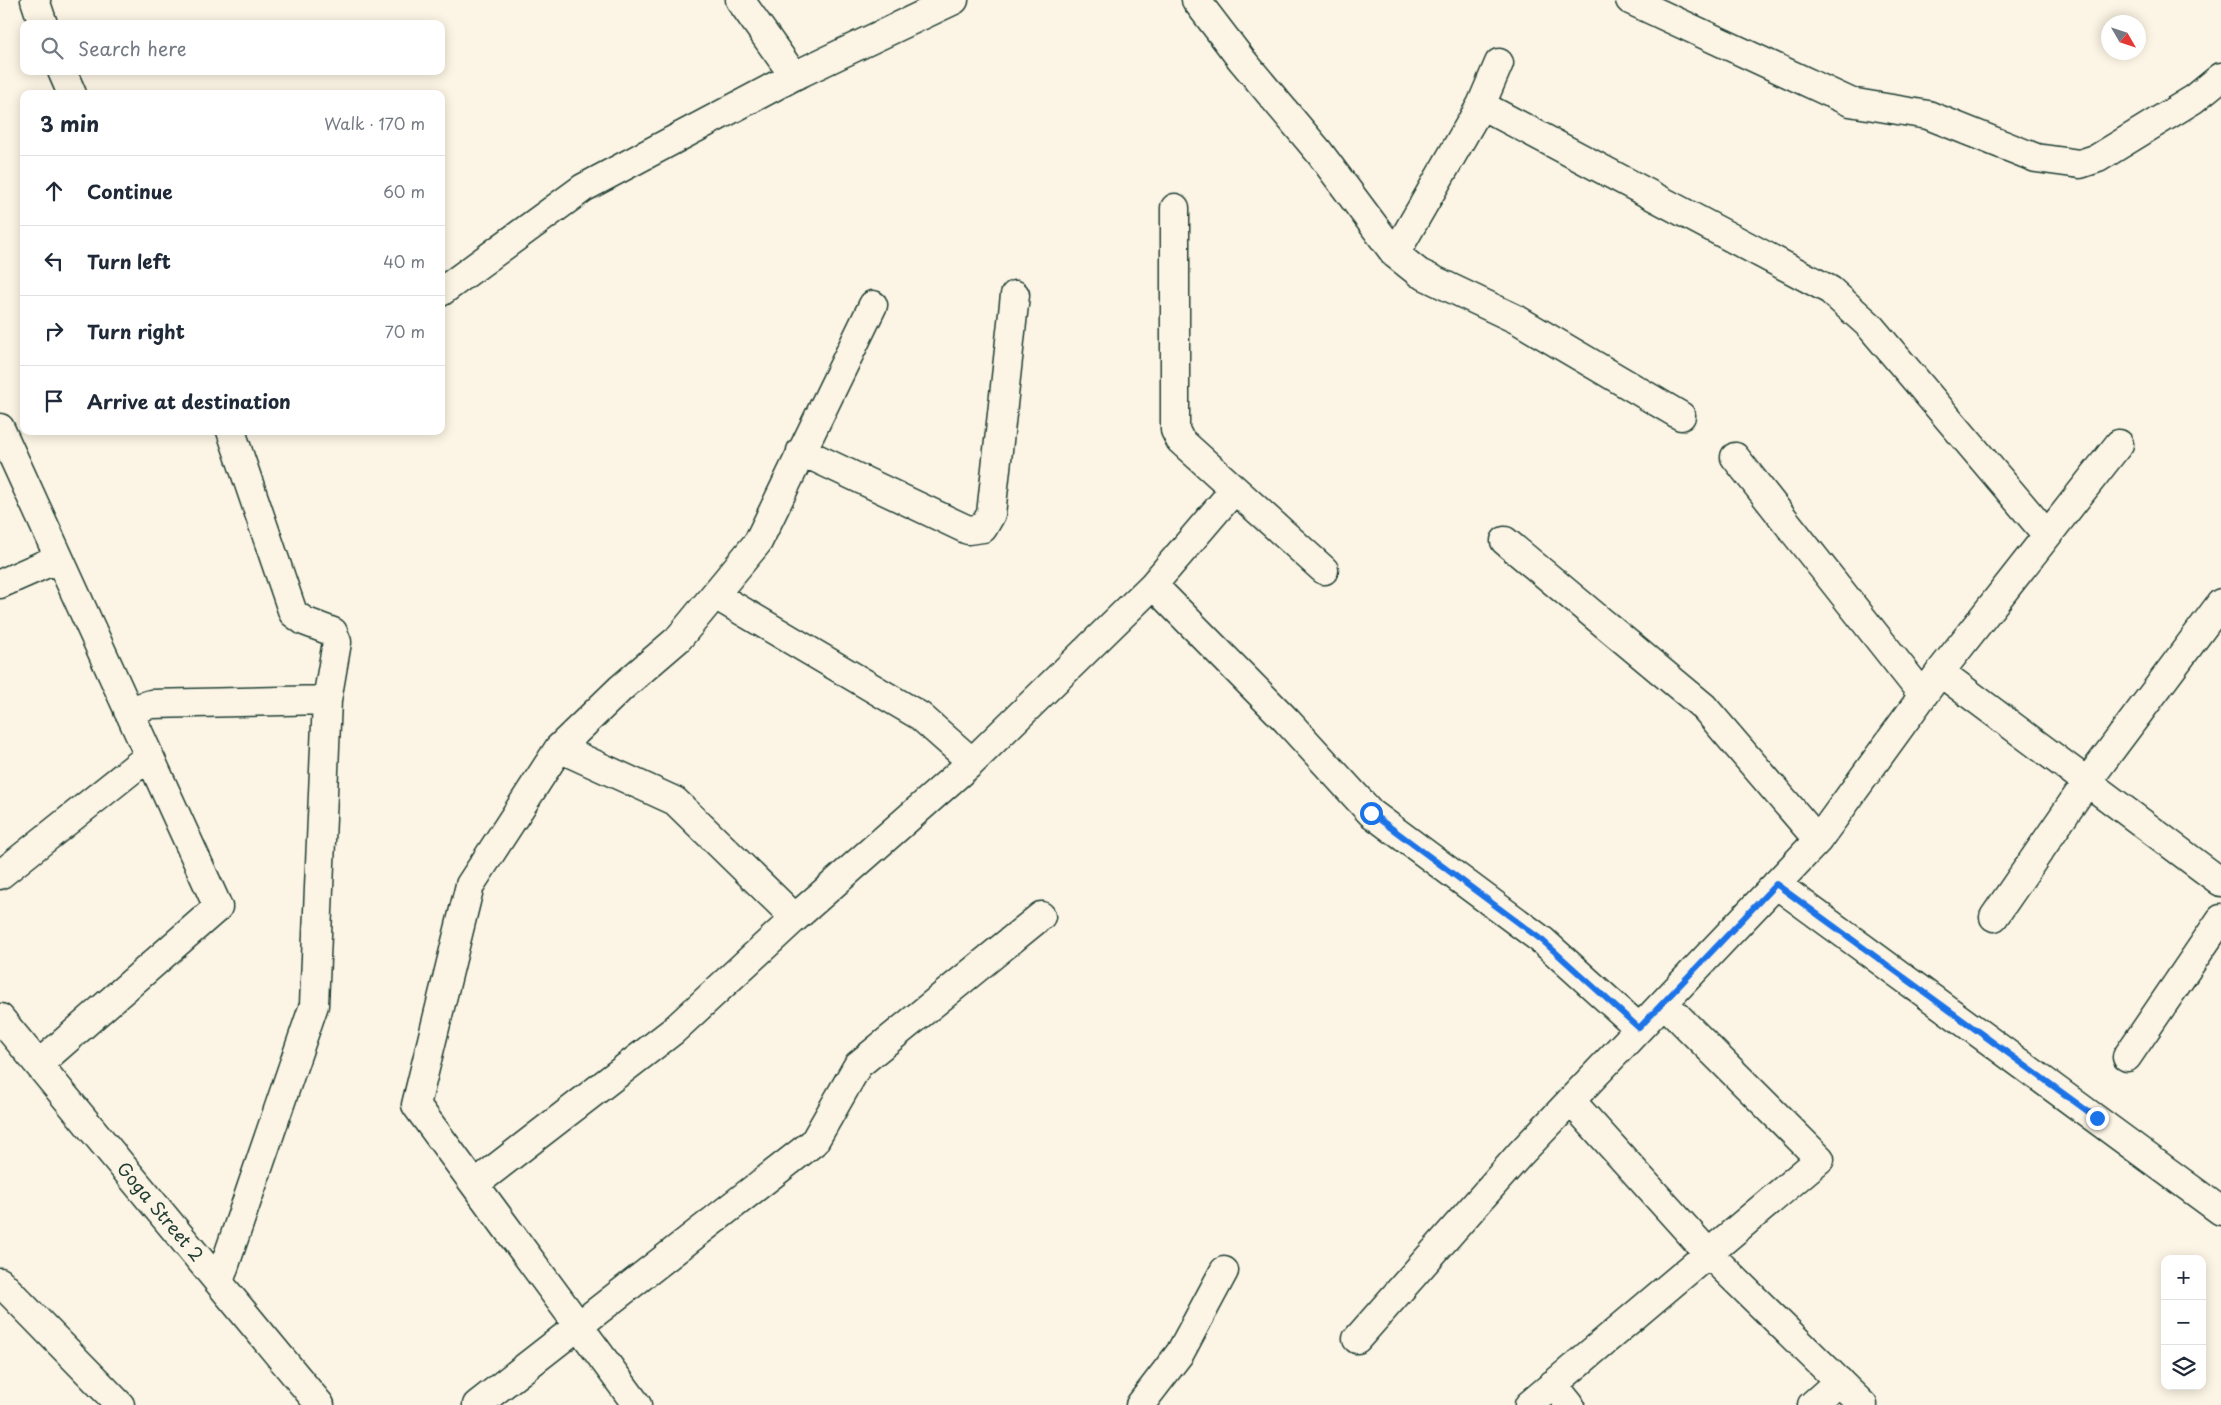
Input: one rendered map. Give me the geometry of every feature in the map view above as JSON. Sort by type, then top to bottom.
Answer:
[{"type":"street","points":[[35,0],[42,20]]},
{"type":"street","points":[[740,0],[794,76]]},
{"type":"street","points":[[445,289],[583,188],[794,76],[954,0]]},
{"type":"street","points":[[1196,0],[1240,59],[1319,152],[1395,254],[1419,273],[1518,320],[1681,416]]},
{"type":"street","points":[[1630,0],[1850,102],[1928,115],[2036,158],[2080,164],[2106,153],[2194,99],[2221,78]]},
{"type":"street","points":[[1395,254],[1481,105],[1499,63]]},
{"type":"street","points":[[64,75],[70,90]]},
{"type":"street","points":[[1481,105],[1830,290],[1869,325],[2047,535]]},
{"type":"street","points":[[1175,208],[1175,430],[1180,440],[1324,570]]},
{"type":"street","points":[[801,451],[968,530],[983,528],[991,514],[1015,295]]},
{"type":"street","points":[[637,1405],[580,1325],[416,1105],[470,885],[559,748],[621,688],[678,639],[758,542],[873,305]]},
{"type":"street","points":[[0,428],[9,474],[59,558],[218,906],[39,1064]]},
{"type":"street","points":[[219,1282],[314,1005],[327,700],[337,642],[333,632],[304,621],[293,613],[233,435]]},
{"type":"street","points":[[1357,1339],[1520,1154],[1818,840],[1940,672],[2119,444]]},
{"type":"street","points":[[1735,457],[1923,695]]},
{"type":"street","points":[[475,1184],[673,1031],[795,918],[972,762],[1153,586],[1234,490]]},
{"type":"street","points":[[1505,540],[1704,707],[1818,840]]},
{"type":"street","points":[[0,584],[59,558]]},
{"type":"street","points":[[1153,586],[1287,721],[1371,813],[1543,941],[1639,1028]]},
{"type":"street","points":[[715,595],[920,716],[972,762]]},
{"type":"street","points":[[1994,917],[2086,782],[2221,602]]},
{"type":"street","points":[[1940,672],[2221,882]]},
{"type":"street","points":[[128,711],[151,704],[327,700]]},
{"type":"street","points":[[559,748],[674,801],[795,918]]},
{"type":"street","points":[[0,875],[150,756]]},
{"type":"street","points":[[1776,884],[2221,1211]]},
{"type":"street","points":[[477,1405],[814,1142],[858,1065],[1041,916]]},
{"type":"street","points":[[2127,1057],[2221,918]]},
{"type":"street","points":[[1529,1405],[1562,1394],[1709,1254],[1820,1159],[1664,1003]]},
{"type":"street","name":"Goga Street 2","points":[[0,1018],[320,1405]]},
{"type":"street","points":[[1571,1101],[1709,1254],[1863,1405]]},
{"type":"street","points":[[1140,1405],[1180,1353],[1224,1271]]},
{"type":"street","points":[[0,1282],[120,1405]]},
{"type":"street","points":[[1812,1405],[1839,1381]]},
{"type":"route","points":[[1371,813],[1543,941],[1639,1028],[1776,884],[2097,1118]]}]
